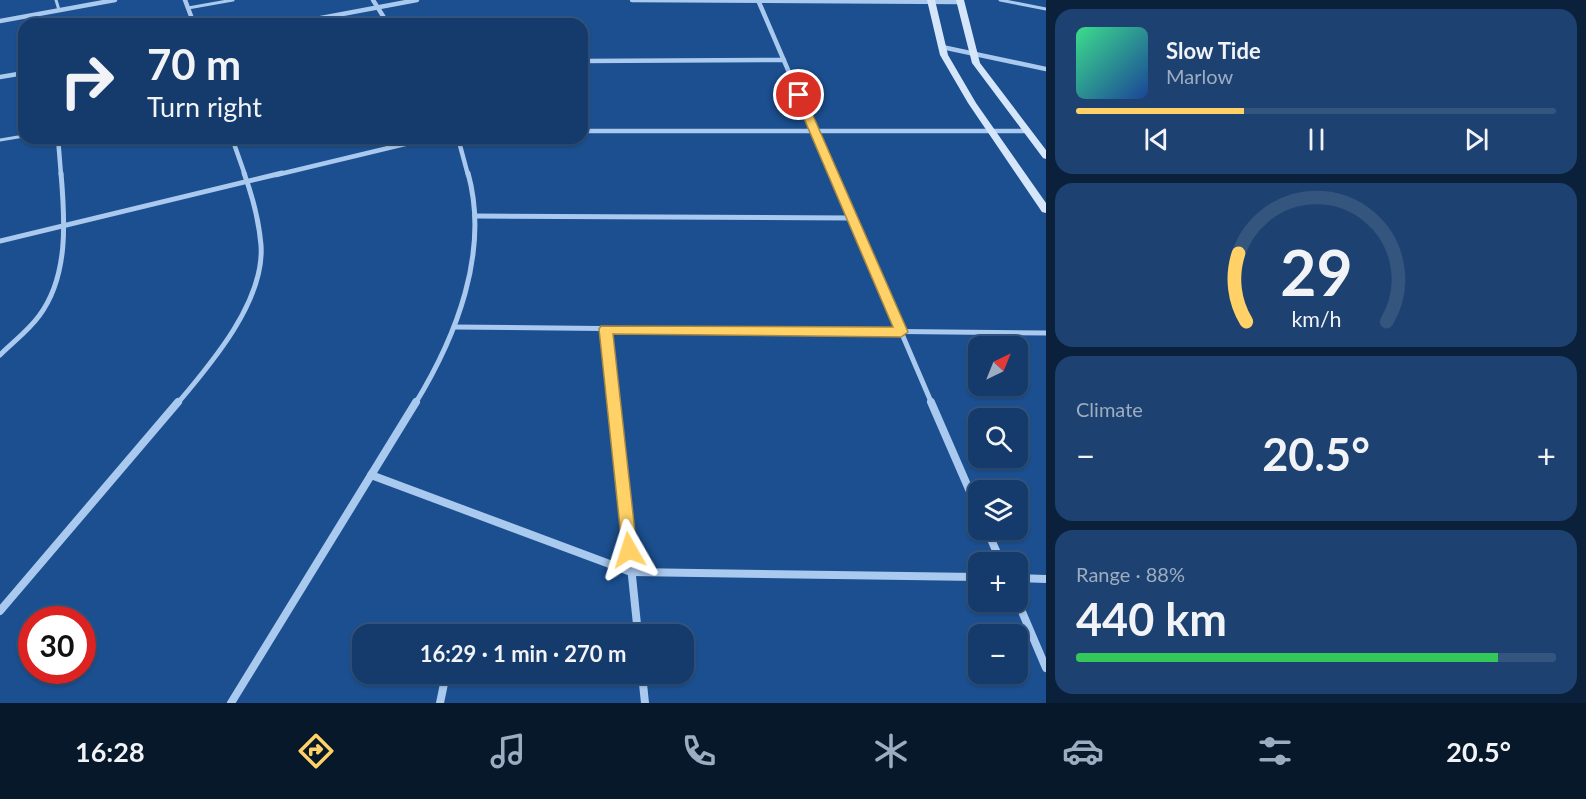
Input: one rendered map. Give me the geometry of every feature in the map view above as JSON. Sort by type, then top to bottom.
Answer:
[{"type":"street","points":[[0,21],[116,0]]},
{"type":"street","points":[[186,0],[192,18]]},
{"type":"street","points":[[373,0],[384,18]]},
{"type":"street","points":[[322,18],[417,0]]},
{"type":"street","points":[[632,0],[960,1],[976,63],[1046,156]]},
{"type":"street","points":[[758,1],[968,487]]},
{"type":"street","points":[[931,1],[944,55],[990,130],[1046,210]]},
{"type":"street","points":[[942,47],[1046,69]]},
{"type":"street","points":[[588,62],[784,60]]},
{"type":"street","points":[[0,77],[18,74]]},
{"type":"street","points":[[588,131],[1027,131]]},
{"type":"street","points":[[0,355],[42,311],[56,286],[64,225],[58,144]]},
{"type":"street","points":[[0,611],[216,358],[245,311],[257,274],[261,246],[247,181],[234,144]]},
{"type":"street","points":[[0,241],[404,144]]},
{"type":"street","points":[[231,703],[422,392],[461,312],[474,248],[475,198],[460,144]]},
{"type":"street","points":[[475,216],[852,218]]},
{"type":"street","points":[[454,327],[1046,333]]},
{"type":"street","points":[[606,329],[637,624]]},
{"type":"street","points":[[371,475],[631,572],[968,577]]},
{"type":"street","points":[[1028,578],[1046,579]]},
{"type":"street","points":[[1022,612],[1046,668]]},
{"type":"street","points":[[440,703],[444,684]]},
{"type":"street","points":[[643,684],[645,703]]},
{"type":"lane","points":[[56,0],[59,10]]},
{"type":"lane","points":[[188,8],[233,0]]},
{"type":"lane","points":[[1000,0],[1046,9]]},
{"type":"lane","points":[[0,140],[18,137]]},
{"type":"route","points":[[629,550],[606,329],[901,332],[799,95]]}]
